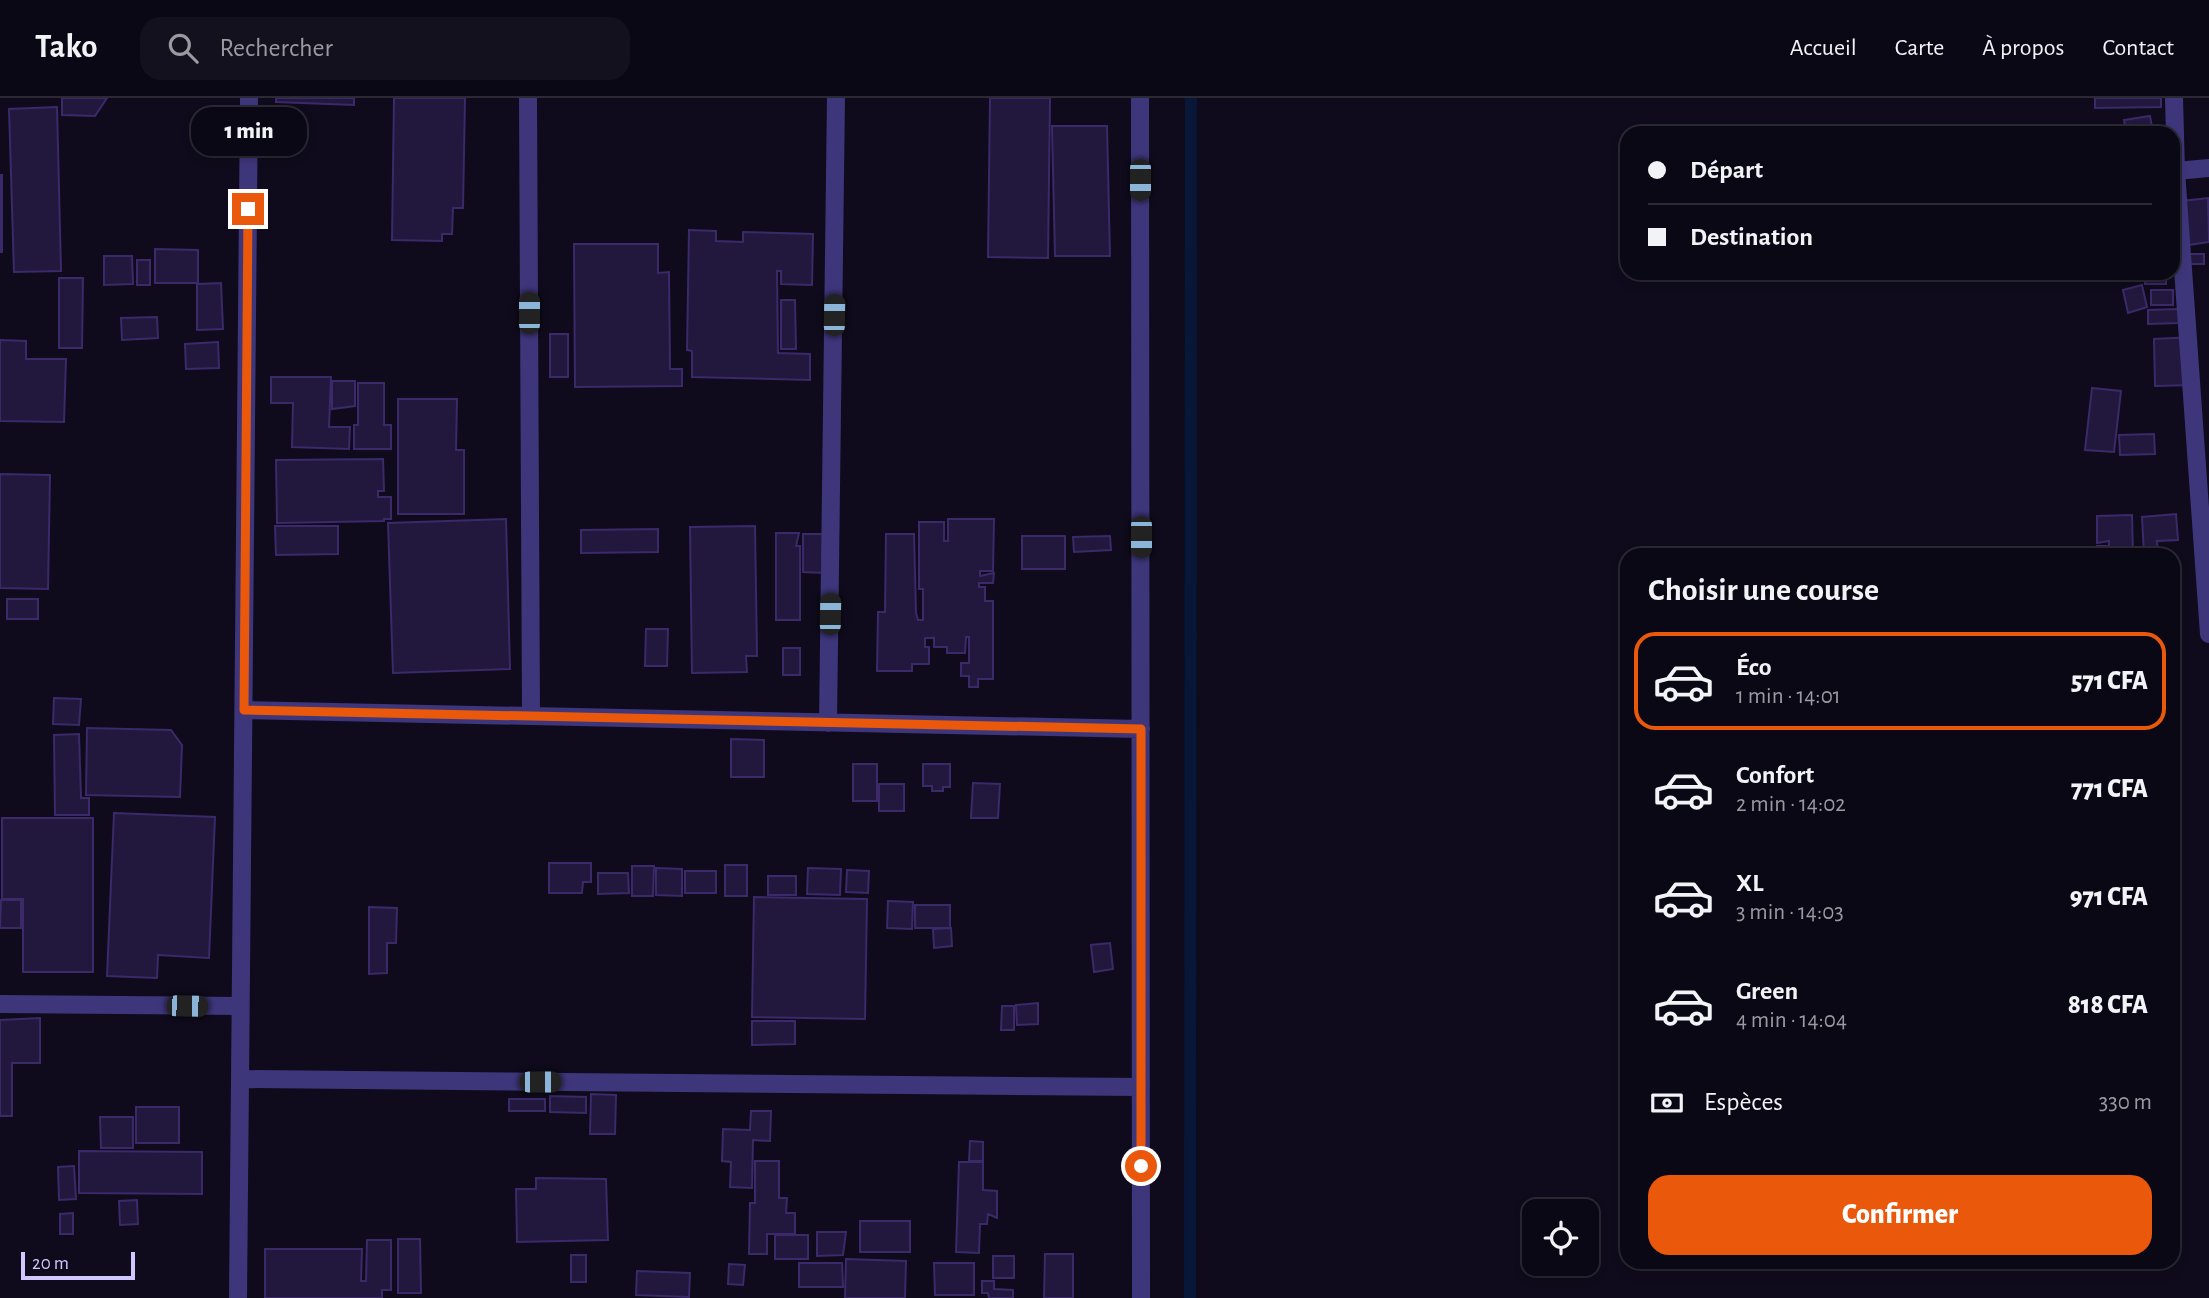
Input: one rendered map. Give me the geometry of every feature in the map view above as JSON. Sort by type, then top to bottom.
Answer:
[{"type":"street","points":[[238,1298],[249,98]]},
{"type":"street","points":[[528,98],[531,716]]},
{"type":"street","points":[[828,723],[836,98]]},
{"type":"street","points":[[1140,98],[1141,1298]]},
{"type":"street","points":[[2174,98],[2175,126]]},
{"type":"street","points":[[2180,171],[2209,169]]},
{"type":"street","points":[[2180,227],[2209,634]]},
{"type":"street","points":[[244,710],[1141,729]]},
{"type":"street","points":[[0,1004],[240,1006]]},
{"type":"street","points":[[240,1079],[1141,1087]]},
{"type":"building","points":[[62,98],[107,98],[95,116],[62,115]]},
{"type":"building","points":[[276,98],[354,98],[354,105],[276,102]]},
{"type":"building","points":[[394,98],[465,98],[463,208],[453,208],[452,234],[442,234],[442,241],[392,240]]},
{"type":"building","points":[[990,98],[1050,98],[1048,258],[988,257]]},
{"type":"building","points":[[2095,98],[2161,98],[2161,107],[2095,108]]},
{"type":"building","points":[[57,107],[61,271],[14,272],[9,109]]},
{"type":"building","points":[[2150,116],[2152,126],[2125,126],[2124,120]]},
{"type":"building","points":[[1052,126],[1107,126],[1110,256],[1055,256]]},
{"type":"building","points":[[2,175],[2,252],[0,252]]},
{"type":"building","points":[[2208,198],[2209,242],[2188,245],[2182,201]]},
{"type":"building","points":[[689,230],[716,231],[716,241],[743,242],[743,232],[813,234],[812,285],[781,284],[781,271],[777,271],[778,353],[810,354],[810,380],[692,377],[692,351],[687,350]]},
{"type":"building","points":[[574,244],[658,244],[658,273],[669,272],[670,369],[682,369],[682,386],[575,387]]},
{"type":"building","points":[[155,249],[198,250],[198,283],[155,283]]},
{"type":"building","points":[[2181,254],[2204,254],[2204,264],[2181,264]]},
{"type":"building","points":[[104,256],[132,256],[133,284],[104,285]]},
{"type":"building","points":[[137,260],[150,260],[150,285],[137,285]]},
{"type":"building","points":[[59,278],[83,278],[82,348],[59,348]]},
{"type":"building","points":[[2145,280],[2166,280],[2166,284],[2145,284]]},
{"type":"building","points":[[221,283],[223,329],[197,330],[197,284]]},
{"type":"building","points":[[2142,285],[2147,307],[2128,313],[2123,290]]},
{"type":"building","points":[[2151,290],[2173,290],[2173,305],[2151,305]]},
{"type":"building","points":[[781,300],[795,300],[796,349],[781,349]]},
{"type":"building","points":[[2179,309],[2179,323],[2148,324],[2148,310]]},
{"type":"building","points":[[157,317],[158,338],[122,340],[121,318]]},
{"type":"building","points":[[550,334],[568,334],[568,377],[550,377]]},
{"type":"building","points":[[2193,337],[2195,385],[2155,386],[2154,339]]},
{"type":"building","points":[[0,340],[26,341],[26,359],[66,359],[64,422],[0,421]]},
{"type":"building","points":[[218,342],[219,368],[186,369],[185,344]]},
{"type":"building","points":[[271,377],[331,377],[329,427],[350,427],[349,449],[292,447],[293,403],[271,403]]},
{"type":"building","points":[[332,381],[355,381],[355,406],[332,409]]},
{"type":"building","points":[[358,383],[384,383],[384,425],[391,425],[391,449],[354,449],[354,425],[358,425]]},
{"type":"building","points":[[2092,388],[2121,391],[2114,452],[2085,450]]},
{"type":"building","points":[[398,399],[457,399],[456,450],[464,450],[464,514],[398,514]]},
{"type":"building","points":[[2154,434],[2155,454],[2120,455],[2119,435]]},
{"type":"building","points":[[383,459],[384,491],[378,491],[378,497],[391,497],[391,519],[277,523],[276,460]]},
{"type":"building","points":[[0,474],[50,475],[48,589],[0,588]]},
{"type":"building","points":[[2176,514],[2178,540],[2157,541],[2158,548],[2144,548],[2142,517]]},
{"type":"building","points":[[2132,515],[2133,548],[2097,548],[2109,546],[2109,541],[2097,543],[2097,516]]},
{"type":"building","points":[[506,519],[510,669],[393,673],[388,523]]},
{"type":"building","points":[[948,519],[994,519],[993,571],[980,571],[980,576],[994,573],[993,583],[979,583],[979,587],[985,587],[985,601],[993,601],[993,679],[978,679],[978,687],[969,687],[969,676],[961,676],[961,663],[969,663],[969,637],[966,637],[965,653],[947,653],[947,647],[934,647],[934,638],[925,638],[925,647],[929,647],[929,664],[912,664],[912,671],[877,671],[878,612],[885,612],[886,534],[914,534],[916,613],[918,620],[923,620],[923,589],[919,589],[919,522],[944,522],[944,541],[948,541]]},
{"type":"building","points":[[275,526],[338,526],[338,554],[276,555]]},
{"type":"building","points":[[755,526],[757,656],[746,656],[747,672],[692,673],[690,527]]},
{"type":"building","points":[[658,529],[658,552],[581,553],[581,530]]},
{"type":"building","points":[[776,533],[799,533],[796,546],[800,546],[800,620],[776,620]]},
{"type":"building","points":[[803,534],[826,534],[825,573],[803,572]]},
{"type":"building","points":[[1022,536],[1065,536],[1065,569],[1022,569]]},
{"type":"building","points":[[1110,536],[1111,550],[1074,552],[1073,537]]},
{"type":"building","points":[[7,599],[38,599],[38,619],[7,619]]},
{"type":"building","points":[[646,629],[668,629],[667,666],[645,666]]},
{"type":"building","points":[[783,648],[800,648],[800,675],[783,675]]},
{"type":"building","points":[[54,698],[81,699],[79,725],[53,724]]},
{"type":"building","points":[[87,728],[171,730],[182,745],[180,797],[86,795]]},
{"type":"building","points":[[79,734],[81,798],[89,798],[89,815],[55,815],[54,735]]},
{"type":"building","points":[[731,739],[764,740],[764,777],[731,777]]},
{"type":"building","points":[[853,764],[877,764],[877,801],[853,801]]},
{"type":"building","points":[[923,764],[950,764],[950,787],[943,787],[943,791],[932,791],[932,786],[923,786]]},
{"type":"building","points":[[973,783],[1000,784],[998,818],[971,818]]},
{"type":"building","points":[[879,784],[904,784],[904,811],[879,811]]},
{"type":"building","points":[[114,813],[215,817],[209,958],[158,955],[157,978],[107,976]]},
{"type":"building","points":[[2,818],[93,818],[93,972],[23,972],[23,899],[2,899]]},
{"type":"building","points":[[549,863],[591,863],[591,882],[583,882],[582,893],[549,893]]},
{"type":"building","points":[[725,865],[747,865],[747,896],[725,896]]},
{"type":"building","points":[[632,866],[654,866],[653,896],[632,896]]},
{"type":"building","points":[[656,868],[682,869],[682,896],[656,895]]},
{"type":"building","points":[[808,868],[841,869],[840,895],[807,894]]},
{"type":"building","points":[[847,870],[869,871],[868,893],[846,892]]},
{"type":"building","points":[[685,871],[716,871],[716,893],[685,893]]},
{"type":"building","points":[[598,873],[628,873],[629,893],[598,894]]},
{"type":"building","points":[[768,876],[796,876],[796,895],[768,895]]},
{"type":"building","points":[[754,897],[867,899],[865,1019],[752,1017]]},
{"type":"building","points":[[1,900],[21,900],[21,928],[0,928]]},
{"type":"building","points":[[888,901],[913,902],[912,929],[887,928]]},
{"type":"building","points":[[915,905],[950,905],[950,928],[915,928]]},
{"type":"building","points":[[369,907],[397,908],[396,943],[387,943],[387,973],[369,974]]},
{"type":"building","points":[[951,928],[952,946],[934,948],[933,929]]},
{"type":"building","points":[[1110,943],[1113,969],[1094,972],[1091,945]]},
{"type":"building","points":[[1038,1003],[1038,1024],[1017,1025],[1016,1005]]},
{"type":"building","points":[[1002,1006],[1014,1006],[1014,1030],[1001,1030]]},
{"type":"building","points":[[40,1018],[40,1063],[12,1063],[12,1116],[0,1116],[0,1020]]},
{"type":"building","points":[[752,1021],[795,1021],[795,1044],[752,1045]]},
{"type":"building","points":[[591,1094],[616,1095],[615,1134],[590,1134]]},
{"type":"building","points":[[550,1096],[586,1097],[586,1113],[550,1112]]},
{"type":"building","points":[[509,1099],[545,1099],[545,1111],[509,1111]]},
{"type":"building","points":[[136,1107],[179,1107],[179,1143],[136,1143]]},
{"type":"building","points":[[751,1111],[771,1111],[770,1141],[753,1140],[752,1188],[730,1187],[731,1162],[722,1161],[723,1129],[750,1130]]},
{"type":"building","points":[[100,1117],[133,1117],[133,1148],[101,1148]]},
{"type":"building","points":[[970,1141],[983,1142],[983,1161],[969,1161]]},
{"type":"building","points":[[79,1151],[202,1152],[202,1194],[79,1193]]},
{"type":"building","points":[[755,1161],[779,1161],[779,1198],[787,1198],[786,1213],[795,1213],[795,1234],[767,1234],[767,1254],[749,1254],[750,1203],[755,1203]]},
{"type":"building","points":[[959,1162],[983,1162],[983,1190],[997,1191],[997,1218],[988,1214],[987,1224],[980,1224],[979,1253],[956,1252]]},
{"type":"building","points":[[74,1166],[76,1199],[59,1200],[58,1167]]},
{"type":"building","points":[[536,1178],[606,1179],[608,1240],[517,1242],[516,1189],[536,1189]]},
{"type":"building","points":[[137,1200],[138,1224],[120,1225],[119,1201]]},
{"type":"building","points":[[73,1213],[73,1234],[60,1234],[60,1214]]},
{"type":"building","points":[[860,1221],[910,1221],[910,1252],[860,1252]]},
{"type":"building","points":[[817,1232],[846,1232],[843,1255],[817,1256]]},
{"type":"building","points":[[775,1235],[808,1235],[808,1259],[775,1259]]},
{"type":"building","points":[[398,1239],[420,1239],[421,1293],[398,1293]]},
{"type":"building","points":[[367,1240],[391,1240],[391,1290],[382,1290],[382,1298],[265,1298],[265,1249],[362,1249],[361,1281],[366,1281]]},
{"type":"building","points":[[1045,1254],[1073,1254],[1073,1298],[1044,1298]]},
{"type":"building","points":[[571,1255],[586,1255],[586,1282],[571,1282]]},
{"type":"building","points":[[993,1256],[1014,1256],[1014,1278],[993,1278]]},
{"type":"building","points":[[846,1259],[906,1261],[905,1298],[845,1298]]},
{"type":"building","points":[[799,1263],[842,1263],[843,1287],[799,1287]]},
{"type":"building","points":[[934,1263],[974,1263],[974,1295],[935,1295]]},
{"type":"building","points":[[729,1264],[745,1265],[743,1285],[728,1284]]},
{"type":"building","points":[[637,1271],[690,1273],[689,1297],[636,1295]]},
{"type":"building","points":[[982,1281],[994,1281],[994,1289],[1013,1290],[1013,1298],[989,1298],[988,1293],[982,1293]]},
{"type":"waterway","points":[[1190,1298],[1191,98]]},
{"type":"route","points":[[248,209],[244,710],[1141,729],[1141,1166]]}]
